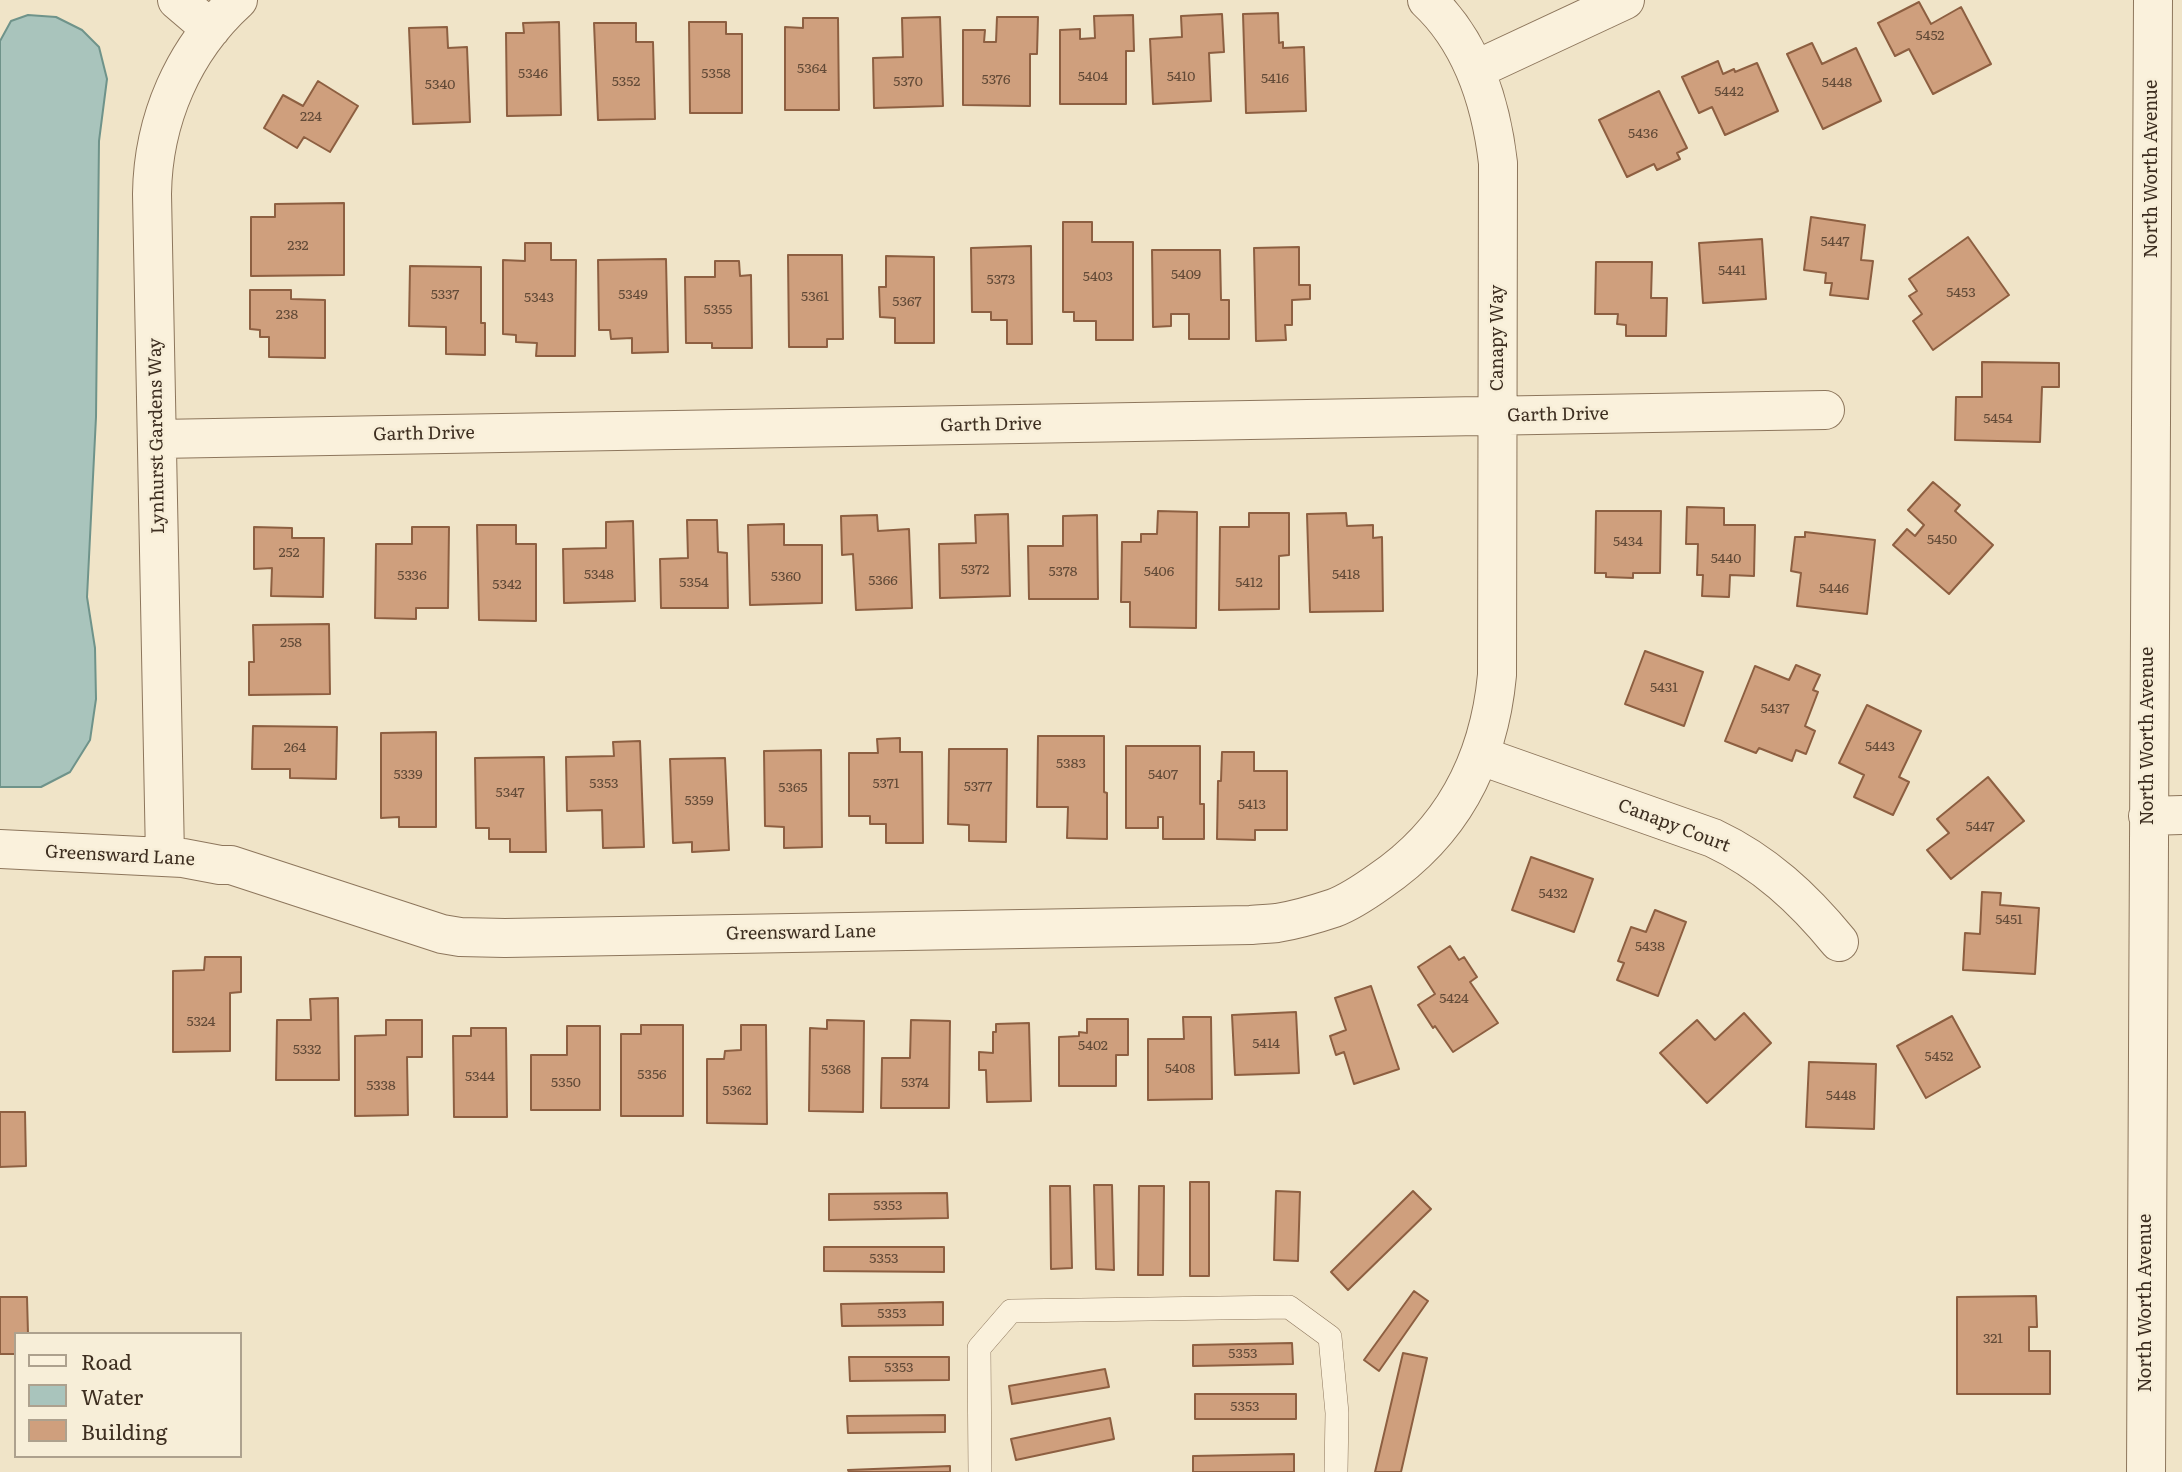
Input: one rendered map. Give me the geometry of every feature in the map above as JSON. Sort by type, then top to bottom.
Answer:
[{"type":"street","points":[[177,0],[211,29]]},
{"type":"street","name":"Lynhurst Gardens Way","points":[[165,857],[153,165],[160,128],[176,83],[197,46],[238,0]]},
{"type":"street","name":"Canapy Way","points":[[1427,0],[1439,11],[1475,70],[1490,114],[1498,163],[1495,696]]},
{"type":"street","points":[[1475,70],[1625,0]]},
{"type":"street","name":"North Worth Avenue","points":[[2146,1472],[2165,815],[2152,0]]},
{"type":"street","name":"Garth Drive","points":[[158,439],[1825,410]]},
{"type":"street","name":"Greensward Lane","points":[[0,849],[183,858],[231,865],[430,930],[460,937],[1251,925],[1287,921],[1333,908],[1392,874],[1428,841],[1447,818],[1481,755],[1495,696]]},
{"type":"street","name":"Canapy Court","points":[[1481,755],[1713,838],[1738,850],[1754,859],[1784,884],[1808,906],[1839,942]]},
{"type":"lane","points":[[980,1472],[979,1348],[1011,1311],[1289,1307],[1330,1337],[1337,1413],[1336,1472]]},
{"type":"water","points":[[28,15],[56,17],[82,30],[99,47],[107,79],[99,141],[96,417],[87,597],[95,648],[96,699],[90,740],[70,772],[41,787],[0,787],[0,41],[11,21]]},
{"type":"building","points":[[1919,2],[1931,24],[1961,7],[1991,64],[1933,94],[1909,49],[1895,56],[1878,23]]},
{"type":"building","points":[[1278,13],[1279,43],[1283,42],[1283,48],[1304,47],[1306,111],[1246,113],[1243,14]]},
{"type":"building","points":[[1222,14],[1224,52],[1209,53],[1211,101],[1153,104],[1150,39],[1182,37],[1181,16]]},
{"type":"building","points":[[1133,15],[1134,51],[1126,51],[1126,104],[1060,104],[1060,30],[1080,29],[1080,39],[1095,38],[1094,16]]},
{"type":"building","points":[[940,17],[943,106],[874,108],[873,58],[903,57],[902,18]]},
{"type":"building","points":[[997,17],[1038,17],[1037,54],[1030,54],[1030,106],[963,105],[963,30],[985,30],[984,42],[996,42]]},
{"type":"building","points":[[803,18],[838,18],[839,110],[785,110],[785,27],[803,28]]},
{"type":"building","points":[[559,22],[561,115],[507,116],[506,33],[524,33],[523,23]]},
{"type":"building","points":[[689,22],[726,22],[726,34],[742,34],[742,113],[690,113]]},
{"type":"building","points":[[594,23],[636,23],[636,42],[653,42],[655,119],[598,120]]},
{"type":"building","points":[[447,27],[448,48],[467,47],[470,122],[413,124],[409,28]]},
{"type":"building","points":[[1812,43],[1822,64],[1856,48],[1881,101],[1823,129],[1787,54]]},
{"type":"building","points":[[1718,61],[1723,74],[1757,63],[1778,111],[1725,135],[1712,107],[1699,113],[1682,77]]},
{"type":"building","points":[[318,81],[358,106],[330,152],[304,137],[297,148],[264,128],[283,95],[303,106]]},
{"type":"building","points":[[1659,91],[1687,148],[1677,153],[1680,159],[1657,170],[1654,164],[1627,177],[1599,120]]},
{"type":"building","points":[[344,203],[344,275],[251,276],[251,217],[275,217],[275,204]]},
{"type":"building","points":[[1811,217],[1865,225],[1861,260],[1873,261],[1868,299],[1830,295],[1832,283],[1825,283],[1826,273],[1804,270]]},
{"type":"building","points":[[1063,222],[1092,222],[1092,242],[1133,242],[1133,340],[1096,340],[1096,321],[1074,321],[1074,312],[1063,312]]},
{"type":"building","points":[[1968,237],[2009,295],[1933,350],[1913,321],[1922,314],[1909,296],[1917,291],[1909,279]]},
{"type":"building","points":[[1762,239],[1766,299],[1703,303],[1699,243]]},
{"type":"building","points":[[525,243],[551,243],[551,260],[576,260],[575,356],[536,356],[537,343],[516,342],[516,335],[503,334],[503,260],[525,261]]},
{"type":"building","points":[[1031,246],[1032,344],[1007,344],[1007,320],[991,320],[991,312],[972,312],[971,248]]},
{"type":"building","points":[[1299,247],[1299,285],[1310,285],[1310,299],[1292,300],[1292,325],[1285,325],[1286,340],[1256,341],[1254,248]]},
{"type":"building","points":[[1152,250],[1220,250],[1221,300],[1229,300],[1229,339],[1189,339],[1189,314],[1171,314],[1171,326],[1153,327]]},
{"type":"building","points":[[788,255],[842,255],[843,339],[827,339],[827,347],[789,347]]},
{"type":"building","points":[[886,256],[934,257],[934,343],[895,343],[895,318],[880,317],[879,287],[886,287]]},
{"type":"building","points":[[666,259],[668,352],[632,353],[632,338],[611,339],[610,330],[599,330],[598,260]]},
{"type":"building","points":[[715,261],[739,261],[740,276],[751,275],[752,348],[712,348],[712,343],[686,343],[685,277],[715,277]]},
{"type":"building","points":[[1596,262],[1652,262],[1651,298],[1667,298],[1666,336],[1626,336],[1626,325],[1617,324],[1618,314],[1595,314]]},
{"type":"building","points":[[410,266],[481,267],[481,323],[485,323],[485,355],[446,354],[446,327],[409,326]]},
{"type":"building","points":[[250,290],[291,290],[291,299],[325,300],[325,358],[269,357],[269,337],[260,337],[260,330],[250,329]]},
{"type":"building","points":[[1982,362],[2059,363],[2059,387],[2042,387],[2040,442],[1955,440],[1956,397],[1982,397]]},
{"type":"building","points":[[1933,482],[1960,505],[1955,511],[1993,545],[1949,594],[1893,545],[1907,529],[1915,536],[1924,525],[1908,510]]},
{"type":"building","points":[[1687,507],[1724,508],[1724,525],[1755,525],[1754,576],[1730,575],[1729,597],[1702,596],[1703,575],[1697,575],[1698,544],[1686,544]]},
{"type":"building","points":[[1158,511],[1197,512],[1196,628],[1130,627],[1130,602],[1121,602],[1122,542],[1141,542],[1141,534],[1157,534]]},
{"type":"building","points":[[1596,511],[1661,511],[1660,573],[1633,573],[1633,578],[1606,577],[1606,573],[1595,573]]},
{"type":"building","points":[[1249,513],[1289,513],[1289,555],[1279,556],[1279,609],[1219,610],[1220,527],[1249,527]]},
{"type":"building","points":[[1346,513],[1347,526],[1373,525],[1373,538],[1382,537],[1383,611],[1310,612],[1307,514]]},
{"type":"building","points":[[1008,514],[1010,596],[940,598],[939,544],[976,543],[975,515]]},
{"type":"building","points":[[877,515],[878,531],[909,529],[912,608],[856,610],[853,554],[842,555],[841,516]]},
{"type":"building","points":[[1097,515],[1098,599],[1029,599],[1028,546],[1063,546],[1063,516]]},
{"type":"building","points":[[687,520],[717,520],[718,552],[727,553],[728,608],[661,608],[660,559],[688,558]]},
{"type":"building","points":[[633,521],[635,601],[564,603],[563,549],[606,548],[606,522]]},
{"type":"building","points":[[784,524],[784,545],[822,545],[822,603],[750,605],[748,525]]},
{"type":"building","points":[[477,525],[516,525],[516,544],[536,544],[536,621],[479,620]]},
{"type":"building","points":[[254,527],[292,528],[292,538],[324,538],[323,597],[271,596],[272,568],[254,569]]},
{"type":"building","points":[[412,527],[449,527],[448,608],[416,608],[416,619],[375,618],[376,544],[412,544]]},
{"type":"building","points":[[1805,532],[1875,540],[1867,614],[1797,606],[1801,573],[1791,571],[1795,537],[1805,537]]},
{"type":"building","points":[[329,624],[330,694],[249,695],[249,662],[254,662],[253,625]]},
{"type":"building","points":[[1645,651],[1703,672],[1684,726],[1625,704]]},
{"type":"building","points":[[1796,665],[1820,675],[1813,690],[1818,692],[1805,726],[1815,731],[1806,754],[1796,750],[1792,761],[1759,748],[1756,753],[1725,741],[1755,666],[1789,680]]},
{"type":"building","points":[[1867,705],[1921,731],[1899,777],[1909,782],[1893,815],[1854,797],[1864,775],[1839,763]]},
{"type":"building","points":[[253,726],[337,727],[336,779],[290,778],[290,769],[252,769]]},
{"type":"building","points":[[436,732],[436,827],[399,827],[399,817],[381,818],[381,733]]},
{"type":"building","points":[[1038,736],[1104,736],[1107,839],[1067,838],[1068,807],[1037,807]]},
{"type":"building","points":[[900,738],[900,752],[922,752],[923,843],[886,843],[886,824],[870,824],[870,816],[849,816],[849,753],[878,753],[877,739]]},
{"type":"building","points":[[640,741],[644,847],[603,848],[602,810],[567,811],[566,757],[614,756],[613,742]]},
{"type":"building","points":[[1126,746],[1200,746],[1200,804],[1204,804],[1204,839],[1163,839],[1163,817],[1158,817],[1158,828],[1126,828]]},
{"type":"building","points":[[949,749],[1007,749],[1006,842],[969,841],[969,825],[948,824]]},
{"type":"building","points":[[821,750],[822,847],[784,848],[784,827],[765,826],[764,751]]},
{"type":"building","points":[[1222,752],[1254,752],[1254,771],[1287,771],[1287,830],[1255,830],[1255,840],[1217,839],[1218,781],[1221,781]]},
{"type":"building","points":[[544,757],[546,852],[510,852],[510,839],[489,839],[489,828],[476,828],[475,758]]},
{"type":"building","points":[[725,758],[729,850],[692,852],[692,842],[673,843],[670,759]]},
{"type":"building","points":[[1988,777],[2024,821],[1951,879],[1927,850],[1949,833],[1937,819]]},
{"type":"building","points":[[1531,857],[1593,879],[1574,932],[1512,910]]},
{"type":"building","points":[[1982,892],[2001,893],[2000,905],[2039,908],[2035,974],[1963,970],[1965,933],[1980,934]]},
{"type":"building","points":[[1655,910],[1686,922],[1658,996],[1617,980],[1624,963],[1618,961],[1631,927],[1646,932]]},
{"type":"building","points":[[1450,946],[1459,960],[1464,957],[1477,977],[1470,982],[1498,1023],[1453,1052],[1418,1005],[1435,994],[1418,967]]},
{"type":"building","points":[[205,957],[241,957],[241,992],[230,993],[230,1051],[173,1052],[173,971],[204,970]]},
{"type":"building","points":[[1371,986],[1399,1069],[1354,1084],[1344,1052],[1336,1055],[1330,1036],[1346,1030],[1335,998]]},
{"type":"building","points":[[338,998],[339,1080],[276,1080],[277,1020],[311,1020],[310,999]]},
{"type":"building","points":[[1296,1012],[1299,1073],[1235,1075],[1232,1015]]},
{"type":"building","points":[[1744,1013],[1771,1043],[1707,1103],[1660,1053],[1697,1020],[1715,1040]]},
{"type":"building","points":[[1952,1016],[1980,1067],[1926,1098],[1897,1046]]},
{"type":"building","points":[[1183,1017],[1211,1017],[1212,1099],[1148,1100],[1148,1039],[1184,1039]]},
{"type":"building","points":[[1087,1019],[1128,1019],[1128,1055],[1116,1055],[1116,1086],[1059,1086],[1059,1037],[1079,1036],[1079,1032],[1087,1033]]},
{"type":"building","points":[[386,1020],[422,1020],[422,1057],[407,1057],[408,1115],[355,1116],[355,1036],[386,1035]]},
{"type":"building","points":[[827,1020],[864,1021],[863,1112],[809,1111],[810,1028],[827,1029]]},
{"type":"building","points":[[911,1020],[950,1021],[949,1108],[881,1108],[882,1058],[910,1058]]},
{"type":"building","points":[[1029,1023],[1031,1101],[987,1102],[986,1070],[979,1070],[979,1052],[993,1053],[993,1032],[996,1032],[996,1024]]},
{"type":"building","points":[[641,1025],[683,1025],[683,1116],[621,1116],[621,1034],[641,1034]]},
{"type":"building","points":[[741,1025],[766,1025],[767,1124],[707,1123],[707,1059],[724,1059],[725,1051],[741,1050]]},
{"type":"building","points":[[567,1026],[600,1026],[600,1110],[531,1110],[531,1055],[567,1055]]},
{"type":"building","points":[[471,1028],[506,1028],[507,1117],[454,1117],[453,1036],[471,1036]]},
{"type":"building","points":[[1809,1062],[1876,1064],[1874,1129],[1806,1127]]},
{"type":"building","points":[[0,1112],[25,1112],[26,1166],[0,1167]]},
{"type":"building","points":[[1190,1182],[1209,1182],[1209,1276],[1190,1276]]},
{"type":"building","points":[[1094,1185],[1112,1185],[1114,1270],[1096,1269]]},
{"type":"building","points":[[1050,1186],[1070,1186],[1072,1268],[1051,1269]]},
{"type":"building","points":[[1139,1186],[1164,1186],[1163,1275],[1138,1275]]},
{"type":"building","points":[[1276,1191],[1300,1192],[1298,1261],[1274,1260]]},
{"type":"building","points":[[1413,1191],[1431,1209],[1348,1290],[1331,1272]]},
{"type":"building","points":[[947,1193],[948,1218],[829,1220],[829,1194]]},
{"type":"building","points":[[824,1247],[944,1247],[944,1272],[824,1271]]},
{"type":"building","points":[[1414,1291],[1428,1301],[1379,1371],[1364,1360]]},
{"type":"building","points":[[2036,1296],[2037,1327],[2029,1327],[2029,1351],[2050,1351],[2050,1394],[1957,1394],[1957,1297]]},
{"type":"building","points":[[0,1297],[27,1297],[28,1332],[14,1332],[14,1354],[0,1354]]},
{"type":"building","points":[[943,1302],[943,1325],[842,1326],[841,1304]]},
{"type":"building","points":[[1292,1343],[1293,1364],[1193,1366],[1193,1345]]},
{"type":"building","points":[[1403,1353],[1427,1358],[1401,1472],[1375,1472]]},
{"type":"building","points":[[849,1357],[949,1357],[949,1380],[850,1381]]},
{"type":"building","points":[[1105,1369],[1109,1387],[1012,1404],[1009,1386]]},
{"type":"building","points":[[1195,1394],[1296,1394],[1296,1419],[1195,1419]]},
{"type":"building","points":[[945,1415],[945,1432],[848,1433],[847,1416]]},
{"type":"building","points":[[1110,1418],[1114,1439],[1016,1460],[1011,1439]]},
{"type":"building","points":[[1294,1454],[1294,1472],[1193,1472],[1193,1456]]},
{"type":"building","points":[[950,1466],[950,1472],[848,1470]]}]
